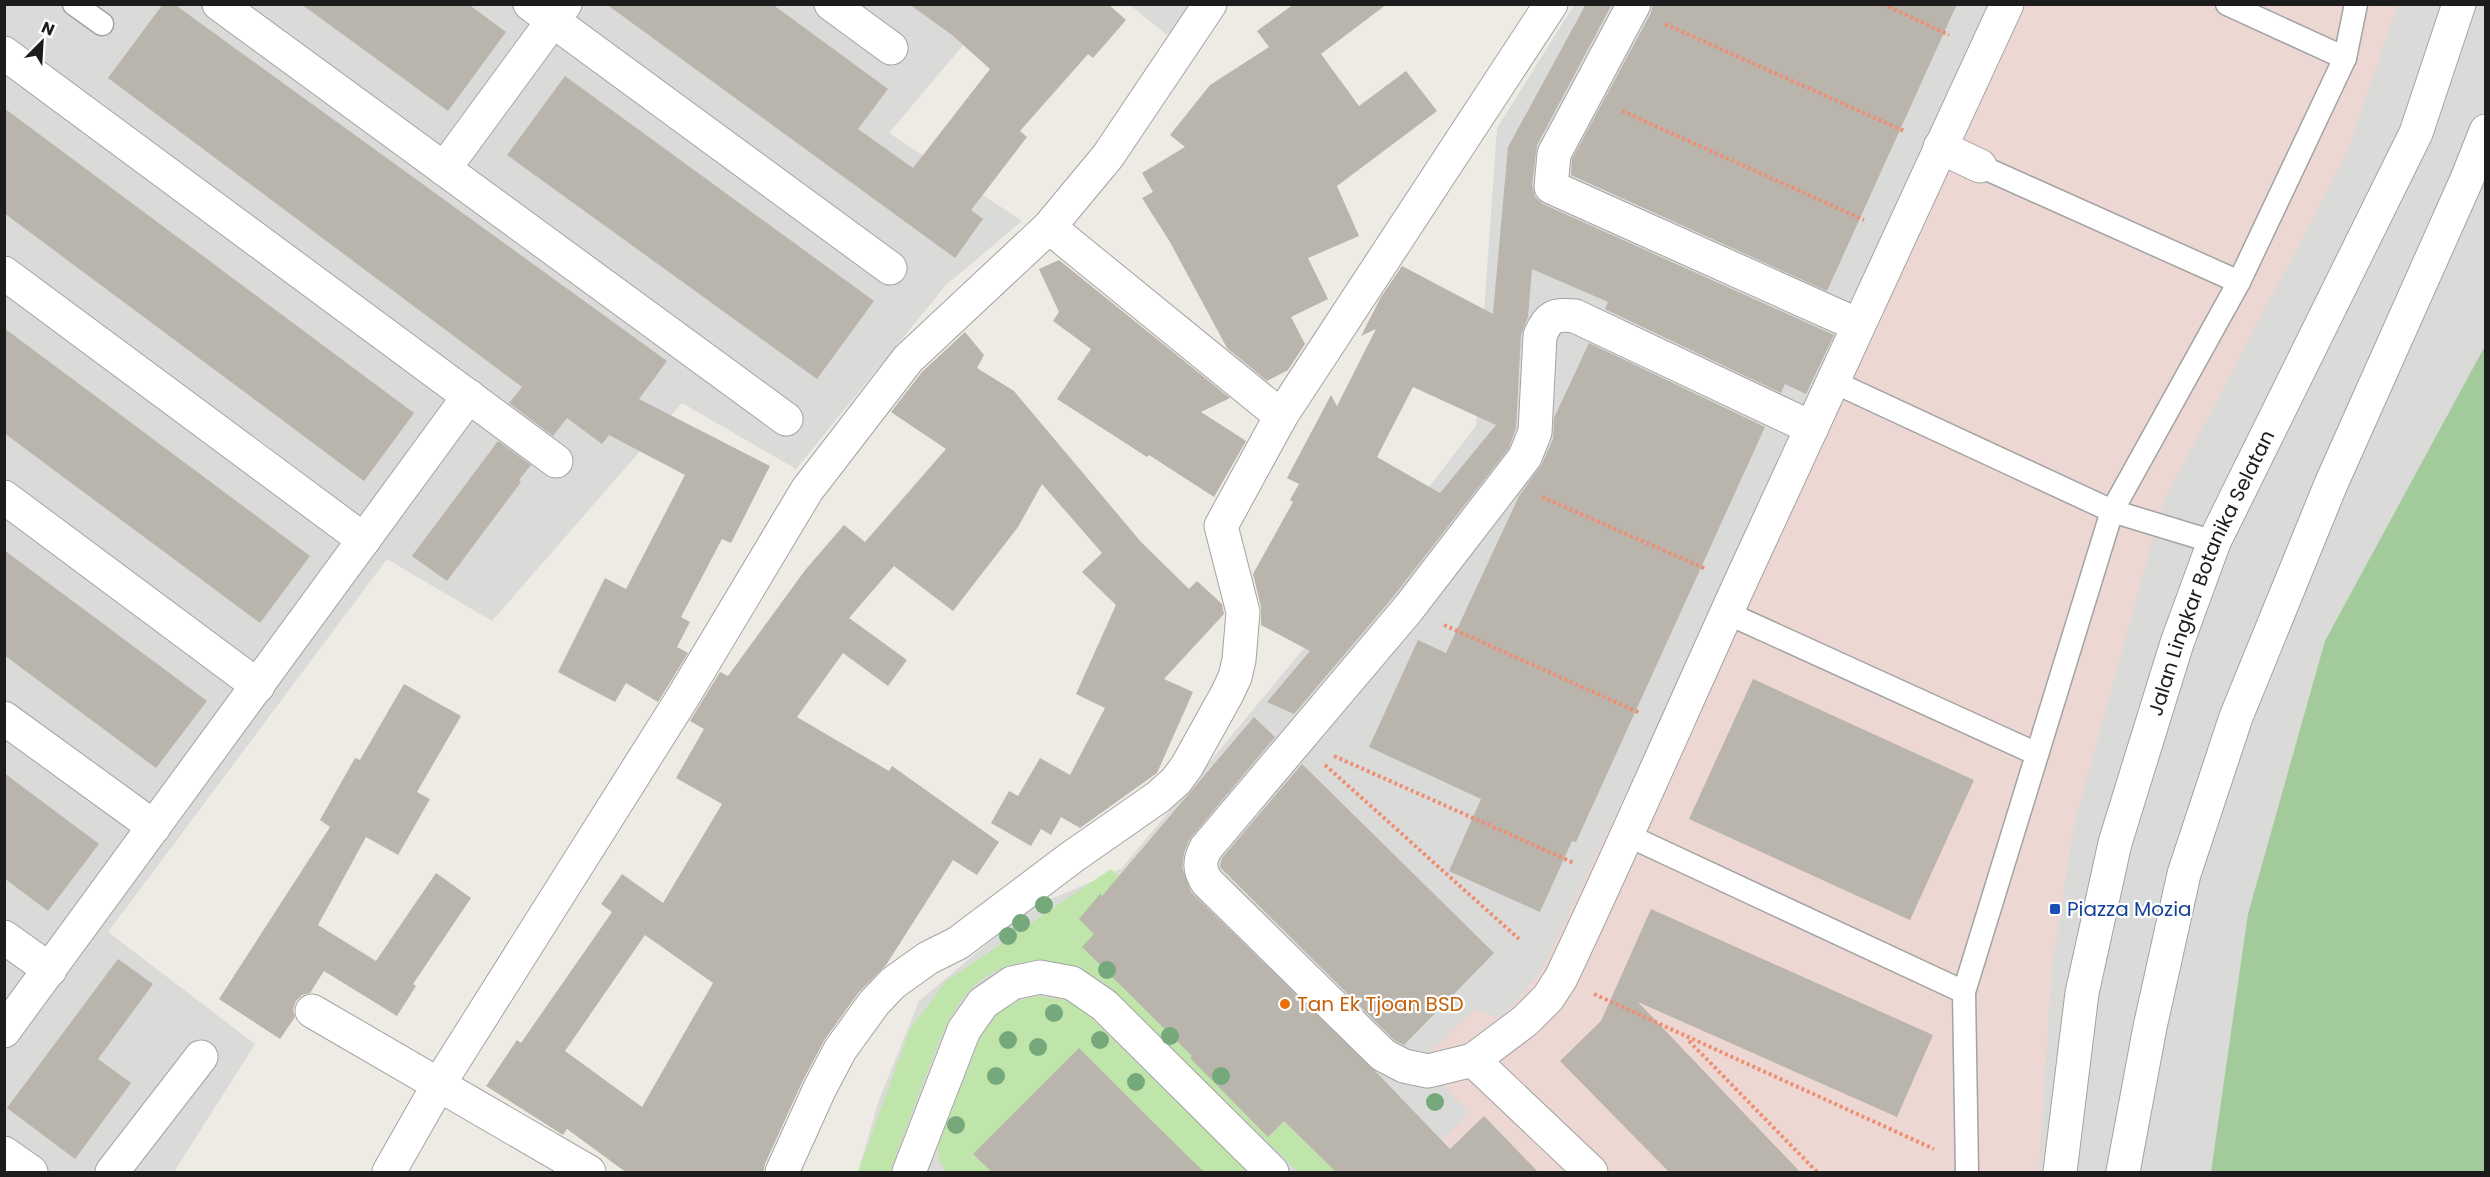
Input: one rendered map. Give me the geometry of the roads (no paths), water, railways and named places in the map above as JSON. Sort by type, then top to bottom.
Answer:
[{"type":"street","points":[[219,4],[786,420]]},
{"type":"street","points":[[831,4],[891,48]]},
{"type":"street","points":[[388,1173],[439,1084],[683,696],[807,490],[908,359],[1049,227],[1108,156],[1210,4]]},
{"type":"street","points":[[782,1173],[820,1088],[840,1050],[874,1003],[893,984],[928,958],[958,943],[1072,857],[1158,797],[1176,781],[1187,765],[1231,686],[1239,660],[1243,612],[1221,526],[1281,416],[1551,4]]},
{"type":"street","points":[[1812,428],[1575,316],[1559,314],[1546,322],[1540,336],[1535,432],[1525,457],[1407,609],[1206,848],[1200,865],[1202,874],[1383,1055],[1404,1066],[1428,1071],[1473,1060],[1525,1021],[1548,998],[1561,978],[1834,382],[1858,325],[2007,4]]},
{"type":"street","name":"Jalan Lingkar Botanika Selatan","points":[[2060,1173],[2082,993],[2115,843],[2177,642],[2214,542],[2416,133],[2459,4]]},
{"type":"street","points":[[1633,7],[1554,154],[1551,187],[1858,325]]},
{"type":"street","points":[[444,169],[549,10],[890,268]]},
{"type":"street","points":[[4,53],[556,460]]},
{"type":"street","points":[[2123,1173],[2150,1027],[2184,874],[2236,717],[2331,484],[2467,179],[2486,131]]},
{"type":"street","points":[[1940,147],[1980,166]]},
{"type":"street","points":[[1049,227],[1281,416]]},
{"type":"street","points":[[4,273],[364,540]]},
{"type":"street","points":[[4,1032],[469,396]]},
{"type":"street","points":[[4,497],[258,686]]},
{"type":"street","points":[[4,718],[154,827]]},
{"type":"street","points":[[4,937],[50,970]]},
{"type":"street","points":[[911,1172],[964,1030],[983,1003],[993,996],[1012,983],[1040,977],[1072,983],[1104,1005],[1272,1173]]},
{"type":"street","points":[[312,1011],[589,1173]]},
{"type":"street","points":[[112,1173],[201,1057]]},
{"type":"street","points":[[1473,1060],[1591,1173]]},
{"type":"street","points":[[4,1153],[31,1173]]},
{"type":"lane","points":[[74,4],[102,24]]},
{"type":"lane","points":[[2227,4],[2345,58]]},
{"type":"lane","points":[[1966,1168],[1964,992],[2112,511],[2239,282],[2345,58],[2356,4]]},
{"type":"lane","points":[[1980,166],[2239,282]]},
{"type":"lane","points":[[1834,382],[2112,511],[2214,542]]},
{"type":"lane","points":[[1727,613],[2037,754]]},
{"type":"lane","points":[[1627,835],[1964,992]]},
{"type":"place","name":"Piazza Mozia","points":[[2055,909]]},
{"type":"place","name":"Tan Ek Tjoan BSD","points":[[1285,1004]]}]
